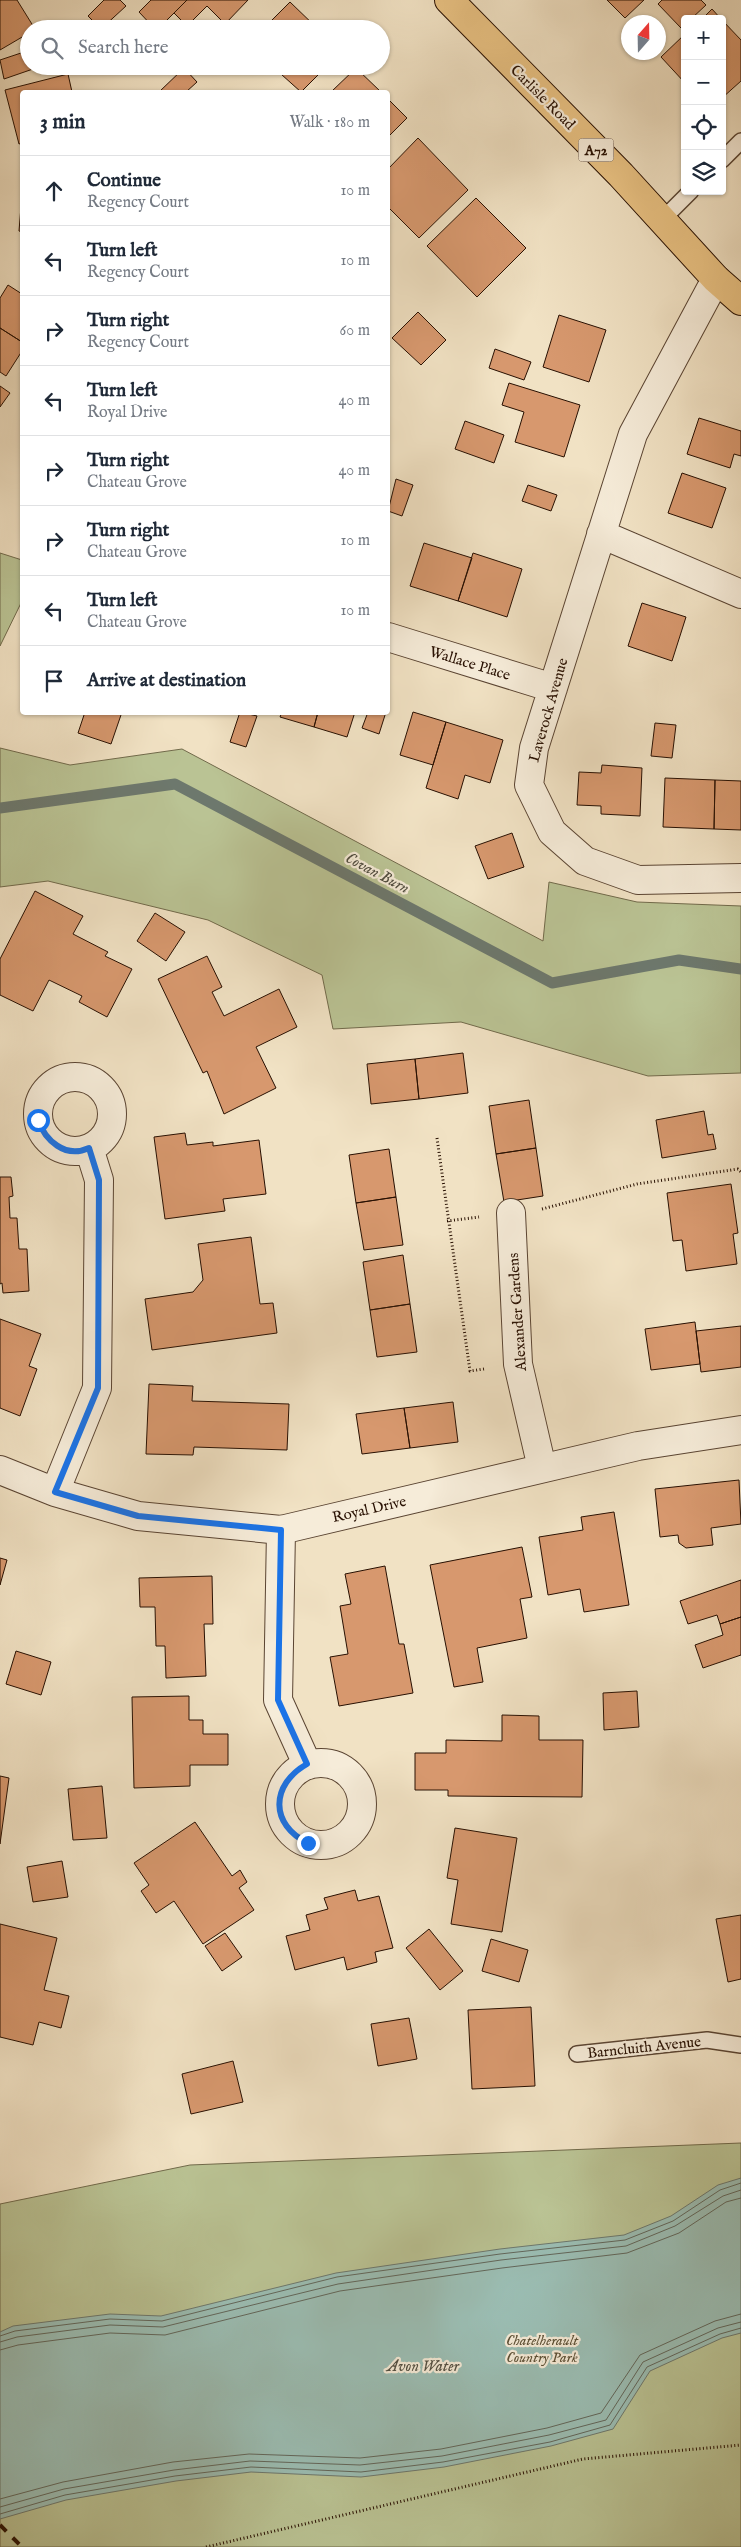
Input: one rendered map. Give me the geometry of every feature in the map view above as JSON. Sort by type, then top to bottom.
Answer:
[{"type":"main road","name":"Carlisle Road","points":[[448,0],[662,220],[716,279],[741,301]]},
{"type":"street","name":"Laverock Avenue","points":[[716,279],[633,434],[534,748],[529,785],[552,832],[585,862],[638,880],[741,878]]},
{"type":"street","points":[[600,534],[741,594]]},
{"type":"street","name":"Wallace Place","points":[[390,638],[553,688]]},
{"type":"street","points":[[55,1492],[98,1388],[99,1180],[89,1148]]},
{"type":"street","name":"Alexander Gardens","points":[[511,1213],[518,1364],[542,1468]]},
{"type":"street","name":"Royal Drive","points":[[0,1470],[55,1492],[138,1516],[281,1530],[638,1446],[741,1430]]},
{"type":"street","points":[[281,1530],[278,1700],[307,1764]]},
{"type":"lane","points":[[726,156],[741,141]]},
{"type":"lane","points":[[662,220],[686,195]]},
{"type":"lane","name":"Barncluith Avenue","points":[[576,2054],[707,2040],[741,2045]]},
{"type":"path","points":[[437,1138],[447,1222],[470,1371],[518,1364]]},
{"type":"path","points":[[447,1222],[552,1208],[637,1184],[738,1169],[741,1172]]},
{"type":"path","points":[[206,2547],[583,2459],[741,2445]]},
{"type":"green space","points":[[0,553],[20,559],[20,605],[0,646]]},
{"type":"green space","points":[[0,748],[70,765],[182,749],[543,941],[549,882],[637,902],[741,906],[741,1073],[648,1076],[461,1022],[333,1029],[322,975],[208,920],[48,881],[0,887]]},
{"type":"green space","name":"Chatelherault Country Park","points":[[741,2143],[741,2547],[0,2547],[0,2204],[190,2165]]},
{"type":"water","name":"Avon Water","points":[[741,2178],[741,2333],[722,2338],[650,2371],[613,2429],[551,2446],[444,2467],[361,2477],[251,2472],[176,2481],[66,2500],[0,2519],[0,2332],[13,2326],[110,2314],[161,2316],[336,2273],[500,2249],[624,2235],[671,2216],[718,2185]]},
{"type":"building","points":[[0,0],[17,0],[29,20],[20,20],[20,38],[0,50]]},
{"type":"building","points":[[104,0],[120,0],[126,6],[111,20],[92,20],[88,16]]},
{"type":"building","points":[[151,0],[187,0],[167,20],[147,20],[139,12]]},
{"type":"building","points":[[187,0],[248,0],[229,20],[221,20],[207,6],[193,20],[181,20],[174,13]]},
{"type":"building","points":[[607,0],[644,0],[628,15],[622,15]]},
{"type":"building","points":[[662,0],[701,0],[706,5],[695,15],[681,15],[681,28],[658,4]]},
{"type":"building","points":[[290,2],[309,20],[272,20]]},
{"type":"building","points":[[712,9],[717,15],[706,15]]},
{"type":"building","points":[[726,24],[741,40],[741,81],[726,94]]},
{"type":"building","points":[[681,38],[681,79],[664,60],[666,60],[666,52]]},
{"type":"building","points":[[20,53],[20,73],[4,79],[0,60]]},
{"type":"building","points":[[68,75],[72,90],[20,90],[19,144],[5,90]]},
{"type":"building","points":[[177,75],[190,75],[197,82],[188,90],[161,90]]},
{"type":"building","points":[[282,75],[318,75],[303,90],[299,90]]},
{"type":"building","points":[[349,75],[363,75],[379,90],[333,90]]},
{"type":"building","points":[[390,101],[407,118],[390,135]]},
{"type":"building","points":[[418,138],[468,190],[419,238],[390,209],[390,167]]},
{"type":"building","points":[[476,198],[526,248],[477,297],[427,246]]},
{"type":"building","points":[[8,285],[20,293],[20,341],[0,328],[0,298]]},
{"type":"building","points":[[418,312],[446,340],[421,365],[392,338]]},
{"type":"building","points":[[559,315],[606,330],[589,382],[543,367]]},
{"type":"building","points":[[0,328],[20,341],[20,354],[6,376],[0,372]]},
{"type":"building","points":[[495,349],[531,362],[524,380],[489,368]]},
{"type":"building","points":[[509,383],[580,405],[564,457],[515,442],[524,412],[502,405]]},
{"type":"building","points":[[0,386],[10,393],[0,407]]},
{"type":"building","points":[[699,418],[741,431],[741,456],[734,454],[730,468],[687,454]]},
{"type":"building","points":[[465,421],[504,435],[494,463],[455,449]]},
{"type":"building","points":[[682,473],[726,488],[712,528],[668,513]]},
{"type":"building","points":[[396,479],[413,485],[402,516],[390,512],[390,503]]},
{"type":"building","points":[[528,485],[557,495],[551,511],[522,501]]},
{"type":"building","points":[[424,543],[472,558],[458,601],[410,586]]},
{"type":"building","points":[[473,553],[522,569],[507,617],[458,601]]},
{"type":"building","points":[[642,603],[686,617],[672,661],[628,646]]},
{"type":"building","points":[[413,712],[446,722],[433,765],[400,755]]},
{"type":"building","points":[[84,715],[121,715],[111,744],[78,733]]},
{"type":"building","points":[[239,715],[257,716],[246,747],[230,742]]},
{"type":"building","points":[[281,715],[317,715],[314,727],[280,717]]},
{"type":"building","points":[[317,715],[354,715],[347,737],[314,727]]},
{"type":"building","points":[[367,715],[385,715],[379,734],[362,728]]},
{"type":"building","points":[[446,722],[503,740],[490,783],[465,775],[458,799],[426,788]]},
{"type":"building","points":[[655,723],[676,725],[672,758],[651,756]]},
{"type":"building","points":[[602,765],[642,768],[640,816],[601,814],[601,806],[577,805],[579,772],[601,773]]},
{"type":"building","points":[[665,778],[715,780],[714,829],[663,827]]},
{"type":"building","points":[[715,780],[741,781],[741,830],[714,829]]},
{"type":"building","points":[[512,833],[524,867],[488,879],[475,846]]},
{"type":"building","points":[[35,891],[83,916],[73,934],[108,952],[105,956],[132,969],[107,1017],[79,1002],[82,996],[49,980],[33,1011],[0,995],[0,959]]},
{"type":"building","points":[[155,913],[185,932],[166,961],[137,941]]},
{"type":"building","points":[[207,956],[222,987],[212,992],[224,1016],[279,989],[297,1027],[256,1047],[276,1088],[224,1114],[207,1071],[203,1073],[158,979]]},
{"type":"building","points":[[463,1053],[468,1093],[419,1099],[415,1059]]},
{"type":"building","points":[[415,1059],[419,1099],[371,1104],[367,1064]]},
{"type":"building","points":[[529,1100],[536,1148],[496,1154],[489,1106]]},
{"type":"building","points":[[704,1111],[708,1135],[713,1134],[716,1149],[662,1158],[656,1120]]},
{"type":"building","points":[[185,1133],[187,1145],[213,1142],[213,1146],[259,1140],[266,1194],[223,1199],[225,1211],[165,1219],[154,1137]]},
{"type":"building","points":[[536,1148],[543,1196],[504,1202],[496,1154]]},
{"type":"building","points":[[389,1149],[396,1197],[356,1203],[349,1155]]},
{"type":"building","points":[[0,1177],[11,1177],[13,1196],[9,1197],[10,1218],[17,1218],[19,1249],[27,1249],[29,1291],[3,1293],[2,1283],[0,1284]]},
{"type":"building","points":[[731,1184],[738,1233],[733,1234],[737,1264],[686,1271],[682,1240],[673,1241],[667,1193]]},
{"type":"building","points":[[396,1197],[403,1245],[364,1250],[356,1203]]},
{"type":"building","points":[[251,1237],[260,1304],[273,1303],[277,1333],[152,1350],[145,1299],[193,1292],[203,1280],[198,1244]]},
{"type":"building","points":[[403,1255],[410,1304],[370,1310],[363,1262]]},
{"type":"building","points":[[410,1304],[417,1352],[377,1357],[370,1310]]},
{"type":"building","points":[[0,1319],[41,1334],[29,1366],[37,1369],[20,1416],[0,1408]]},
{"type":"building","points":[[695,1322],[700,1364],[651,1370],[645,1329]]},
{"type":"building","points":[[741,1326],[741,1367],[701,1372],[696,1331]]},
{"type":"building","points":[[149,1384],[193,1386],[192,1401],[289,1404],[287,1450],[194,1447],[193,1455],[146,1454]]},
{"type":"building","points":[[453,1402],[458,1442],[410,1448],[404,1408]]},
{"type":"building","points":[[404,1408],[410,1448],[362,1454],[356,1414]]},
{"type":"building","points":[[739,1480],[741,1524],[711,1528],[713,1545],[686,1548],[679,1543],[678,1535],[660,1537],[655,1489]]},
{"type":"building","points":[[614,1512],[629,1605],[584,1612],[580,1589],[548,1595],[539,1537],[583,1530],[581,1517]]},
{"type":"building","points":[[522,1547],[532,1597],[520,1599],[527,1638],[477,1648],[483,1682],[454,1687],[430,1565]]},
{"type":"building","points":[[0,1558],[7,1560],[0,1585]]},
{"type":"building","points":[[385,1566],[399,1644],[404,1644],[413,1693],[339,1706],[330,1657],[348,1654],[340,1606],[351,1604],[345,1574]]},
{"type":"building","points":[[212,1576],[213,1624],[204,1624],[206,1676],[166,1678],[165,1646],[156,1646],[155,1607],[140,1607],[139,1578]]},
{"type":"building","points":[[741,1580],[741,1617],[720,1624],[717,1615],[688,1624],[680,1601]]},
{"type":"building","points":[[741,1617],[741,1655],[703,1668],[695,1645],[723,1635],[720,1624]]},
{"type":"building","points":[[16,1651],[51,1662],[41,1695],[6,1684]]},
{"type":"building","points":[[637,1691],[639,1727],[604,1730],[603,1693]]},
{"type":"building","points":[[189,1696],[189,1720],[203,1720],[203,1734],[228,1734],[228,1765],[190,1765],[190,1786],[134,1788],[132,1697]]},
{"type":"building","points":[[502,1715],[539,1716],[539,1740],[583,1740],[582,1797],[448,1796],[448,1790],[415,1790],[415,1753],[446,1753],[446,1740],[502,1741]]},
{"type":"building","points":[[0,1776],[9,1778],[0,1844]]},
{"type":"building","points":[[102,1786],[107,1838],[73,1840],[68,1789]]},
{"type":"building","points":[[195,1822],[232,1876],[240,1870],[247,1882],[239,1888],[254,1910],[203,1944],[174,1901],[156,1913],[141,1891],[149,1885],[134,1863]]},
{"type":"building","points":[[455,1828],[517,1838],[502,1932],[451,1924],[458,1880],[447,1878]]},
{"type":"building","points":[[62,1861],[68,1897],[33,1902],[27,1867]]},
{"type":"building","points":[[355,1890],[358,1901],[379,1896],[393,1948],[375,1952],[377,1962],[347,1970],[344,1957],[295,1970],[286,1936],[310,1930],[306,1915],[328,1909],[324,1898]]},
{"type":"building","points":[[741,1915],[741,1979],[728,1982],[716,1919]]},
{"type":"building","points":[[0,1924],[57,1938],[44,1990],[69,1996],[61,2028],[39,2022],[33,2045],[0,2037]]},
{"type":"building","points":[[429,1929],[463,1971],[440,1990],[406,1948]]},
{"type":"building","points":[[225,1933],[242,1957],[222,1971],[205,1946]]},
{"type":"building","points":[[491,1939],[528,1950],[519,1982],[482,1971]]},
{"type":"building","points":[[531,2007],[535,2086],[472,2089],[468,2010]]},
{"type":"building","points":[[409,2018],[417,2059],[378,2066],[371,2024]]},
{"type":"building","points":[[233,2061],[243,2102],[191,2114],[182,2074]]},
{"type":"waterway","name":"Covan Burn","points":[[0,808],[175,784],[552,983],[679,960],[741,969]]},
{"type":"railway","points":[[0,2525],[22,2547]]},
{"type":"route","points":[[38,1120],[42,1131],[50,1142],[60,1148],[72,1151],[89,1148],[99,1180],[98,1388],[55,1492],[138,1516],[281,1530],[278,1700],[307,1764],[287,1780],[281,1792],[279,1804],[281,1817],[288,1828],[297,1838],[308,1843]]}]
